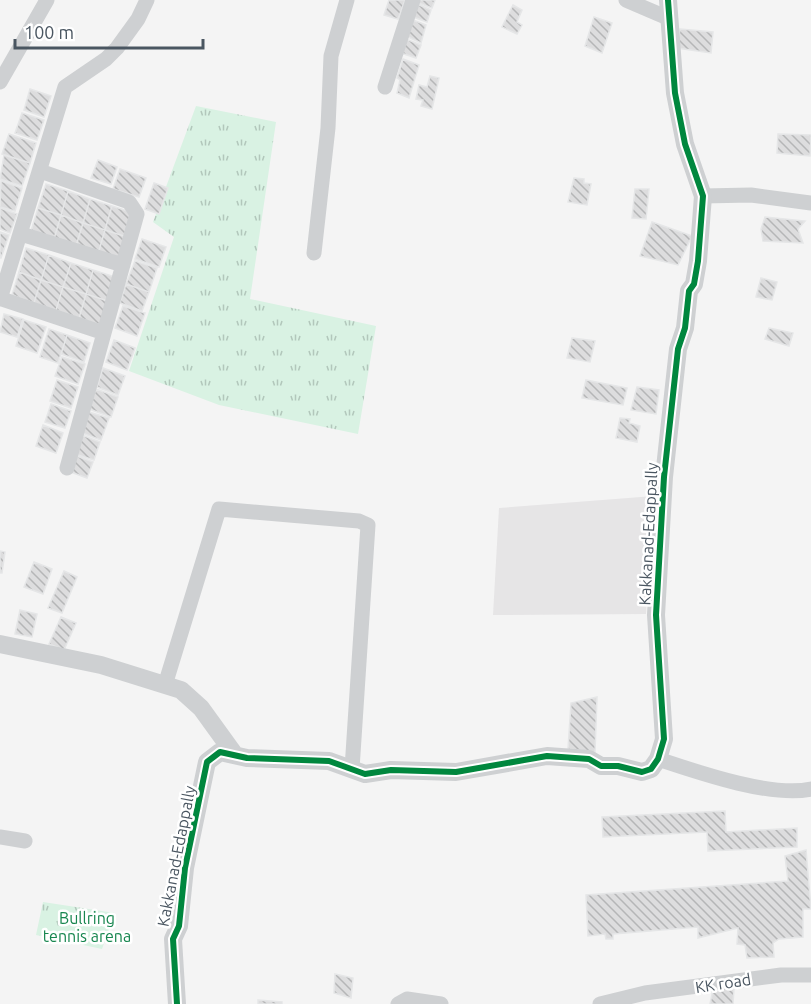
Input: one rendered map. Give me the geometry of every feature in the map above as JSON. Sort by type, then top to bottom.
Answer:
[{"type":"street","points":[[0,82],[47,0]]},
{"type":"street","points":[[104,333],[1,299],[65,87],[106,59],[117,48],[138,19],[147,0]]},
{"type":"street","points":[[314,253],[328,128],[331,56],[347,0]]},
{"type":"street","points":[[385,87],[413,0]]},
{"type":"street","points":[[626,0],[668,9]]},
{"type":"street","name":"Kakkanad-Edappally","points":[[177,1004],[173,939],[178,926],[185,868],[207,762],[220,752],[328,761],[365,774],[391,770],[456,772],[547,756],[589,759],[601,766],[618,766],[642,772],[651,769],[658,759],[664,739],[656,615],[663,477],[678,349],[685,328],[689,291],[694,284],[699,261],[703,196],[685,144],[675,93],[668,9]]},
{"type":"street","points":[[40,171],[129,202],[133,207],[136,220],[67,468]]},
{"type":"street","points":[[703,196],[752,195],[811,203]]},
{"type":"street","points":[[21,234],[123,265]]},
{"type":"street","points":[[165,685],[219,509],[359,521],[368,525],[352,769]]},
{"type":"street","points":[[0,644],[101,665],[181,690],[201,708],[235,755]]},
{"type":"street","points":[[658,759],[710,776],[774,789],[795,793],[811,789]]},
{"type":"street","points":[[0,837],[25,841]]},
{"type":"street","name":"KK road","points":[[600,1004],[645,993],[781,975],[811,975]]},
{"type":"street","points":[[398,1004],[407,999],[441,1004]]},
{"type":"shaded area","points":[[654,496],[646,614],[493,615],[499,508]]},
{"type":"green space","points":[[196,106],[276,122],[250,299],[376,326],[358,434],[219,405],[129,371],[174,237],[153,222]]},
{"type":"green space","name":"Bullring tennis arena","points":[[43,902],[115,913],[102,949],[36,935]]},
{"type":"building","points":[[389,0],[405,0],[398,19],[384,15]]},
{"type":"building","points":[[417,0],[435,0],[432,8],[416,2]]},
{"type":"building","points":[[417,4],[431,10],[427,22],[413,17]]},
{"type":"building","points":[[513,5],[522,10],[517,22],[522,25],[517,34],[502,27]]},
{"type":"building","points":[[594,17],[612,23],[602,53],[585,46]]},
{"type":"building","points":[[413,20],[426,25],[421,43],[408,37]]},
{"type":"building","points":[[680,29],[713,32],[711,53],[677,48]]},
{"type":"building","points":[[406,39],[421,45],[416,58],[401,53]]},
{"type":"building","points":[[403,59],[419,65],[409,98],[397,93],[400,80],[397,78]]},
{"type":"building","points":[[430,76],[439,78],[432,109],[421,106],[423,100],[416,99],[419,85],[427,87]]},
{"type":"building","points":[[30,89],[51,96],[44,117],[24,110]]},
{"type":"building","points":[[22,113],[44,120],[37,140],[15,133]]},
{"type":"building","points":[[9,134],[36,143],[30,163],[2,154]]},
{"type":"building","points":[[778,134],[811,135],[810,156],[777,153]]},
{"type":"building","points":[[4,155],[30,163],[22,186],[0,179]]},
{"type":"building","points":[[98,160],[117,167],[111,184],[91,178]]},
{"type":"building","points":[[120,169],[146,178],[139,197],[113,189]]},
{"type":"building","points":[[574,178],[584,179],[584,183],[591,184],[587,205],[568,202]]},
{"type":"building","points":[[1,181],[22,188],[15,211],[0,207]]},
{"type":"building","points":[[154,183],[168,188],[159,214],[145,209]]},
{"type":"building","points":[[46,184],[68,191],[61,215],[38,208]]},
{"type":"building","points":[[635,189],[649,189],[646,219],[632,218]]},
{"type":"building","points":[[68,191],[90,199],[83,223],[61,215]]},
{"type":"building","points":[[90,199],[112,206],[105,230],[83,223]]},
{"type":"building","points":[[112,206],[134,213],[127,237],[105,230]]},
{"type":"building","points":[[0,208],[17,214],[10,233],[0,229]]},
{"type":"building","points":[[38,208],[61,215],[54,239],[31,231]]},
{"type":"building","points":[[61,215],[83,223],[76,246],[54,239]]},
{"type":"building","points":[[765,217],[805,221],[798,229],[803,243],[763,241],[761,229]]},
{"type":"building","points":[[652,222],[692,236],[678,265],[640,256]]},
{"type":"building","points":[[83,223],[105,230],[98,254],[76,246]]},
{"type":"building","points":[[105,230],[127,237],[120,261],[98,254]]},
{"type":"building","points":[[0,232],[9,235],[1,258],[0,258]]},
{"type":"building","points":[[142,239],[166,247],[159,267],[135,259]]},
{"type":"building","points":[[26,248],[49,255],[41,280],[19,272]]},
{"type":"building","points":[[49,255],[71,263],[63,287],[41,280]]},
{"type":"building","points":[[135,261],[157,268],[149,292],[126,284]]},
{"type":"building","points":[[71,263],[93,270],[86,294],[63,287]]},
{"type":"building","points":[[93,270],[115,277],[108,301],[86,294]]},
{"type":"building","points":[[19,272],[41,280],[34,303],[12,295]]},
{"type":"building","points":[[761,278],[777,282],[772,300],[756,297]]},
{"type":"building","points":[[41,280],[63,287],[56,310],[34,303]]},
{"type":"building","points":[[126,284],[149,292],[142,311],[120,303]]},
{"type":"building","points":[[63,287],[86,294],[79,318],[56,310]]},
{"type":"building","points":[[86,294],[108,301],[101,325],[79,318]]},
{"type":"building","points":[[123,306],[145,313],[137,336],[115,328]]},
{"type":"building","points":[[4,314],[23,319],[17,337],[0,332]]},
{"type":"building","points":[[24,320],[46,327],[37,353],[16,346]]},
{"type":"building","points":[[769,328],[793,333],[789,346],[765,339]]},
{"type":"building","points":[[49,329],[67,335],[58,363],[40,357]]},
{"type":"building","points":[[67,335],[90,343],[84,362],[61,354]]},
{"type":"building","points":[[572,338],[595,341],[590,362],[567,358]]},
{"type":"building","points":[[114,340],[135,348],[127,370],[106,362]]},
{"type":"building","points":[[62,357],[85,364],[78,384],[55,376]]},
{"type":"building","points":[[103,368],[125,376],[118,395],[97,387]]},
{"type":"building","points":[[57,380],[78,387],[71,408],[50,401]]},
{"type":"building","points":[[586,380],[627,388],[623,405],[582,398]]},
{"type":"building","points":[[637,387],[659,390],[656,414],[631,410]]},
{"type":"building","points":[[96,389],[118,397],[111,417],[89,409]]},
{"type":"building","points":[[51,404],[71,411],[65,428],[45,422]]},
{"type":"building","points":[[89,412],[109,418],[101,440],[82,433]]},
{"type":"building","points":[[620,418],[630,419],[629,423],[640,426],[637,442],[616,438]]},
{"type":"building","points":[[43,425],[63,433],[56,453],[36,446]]},
{"type":"building","points":[[82,435],[100,442],[94,460],[75,454]]},
{"type":"building","points":[[74,455],[93,462],[87,478],[68,471]]},
{"type":"building","points":[[0,551],[5,552],[2,573],[0,573]]},
{"type":"building","points":[[34,562],[52,569],[43,594],[24,587]]},
{"type":"building","points":[[64,571],[77,577],[62,613],[48,608]]},
{"type":"building","points":[[20,610],[37,614],[32,637],[15,634]]},
{"type":"building","points":[[61,617],[76,623],[64,650],[49,644]]},
{"type":"building","points":[[597,697],[595,752],[568,749],[571,703]]},
{"type":"building","points":[[725,811],[726,832],[797,828],[797,847],[708,851],[707,832],[603,837],[602,817]]},
{"type":"building","points":[[806,850],[811,909],[803,909],[803,937],[779,939],[773,943],[774,957],[747,958],[745,945],[737,944],[738,928],[698,938],[698,927],[613,934],[613,939],[606,939],[605,934],[588,936],[586,895],[788,881],[785,856]]},
{"type":"building","points":[[335,974],[353,978],[351,998],[334,993]]},
{"type":"building","points":[[734,988],[733,1004],[710,1004],[713,989]]},
{"type":"building","points":[[258,1000],[282,1002],[282,1004],[258,1004]]},
{"type":"cycle path","points":[[177,1004],[173,939],[179,926],[185,868],[207,762],[220,752],[247,758],[329,761],[365,774],[391,770],[456,772],[547,756],[589,759],[601,766],[618,766],[642,772],[651,769],[658,759],[664,739],[656,615],[664,477],[678,349],[685,328],[689,291],[694,284],[698,261],[703,196],[685,144],[675,93],[668,0]]}]
